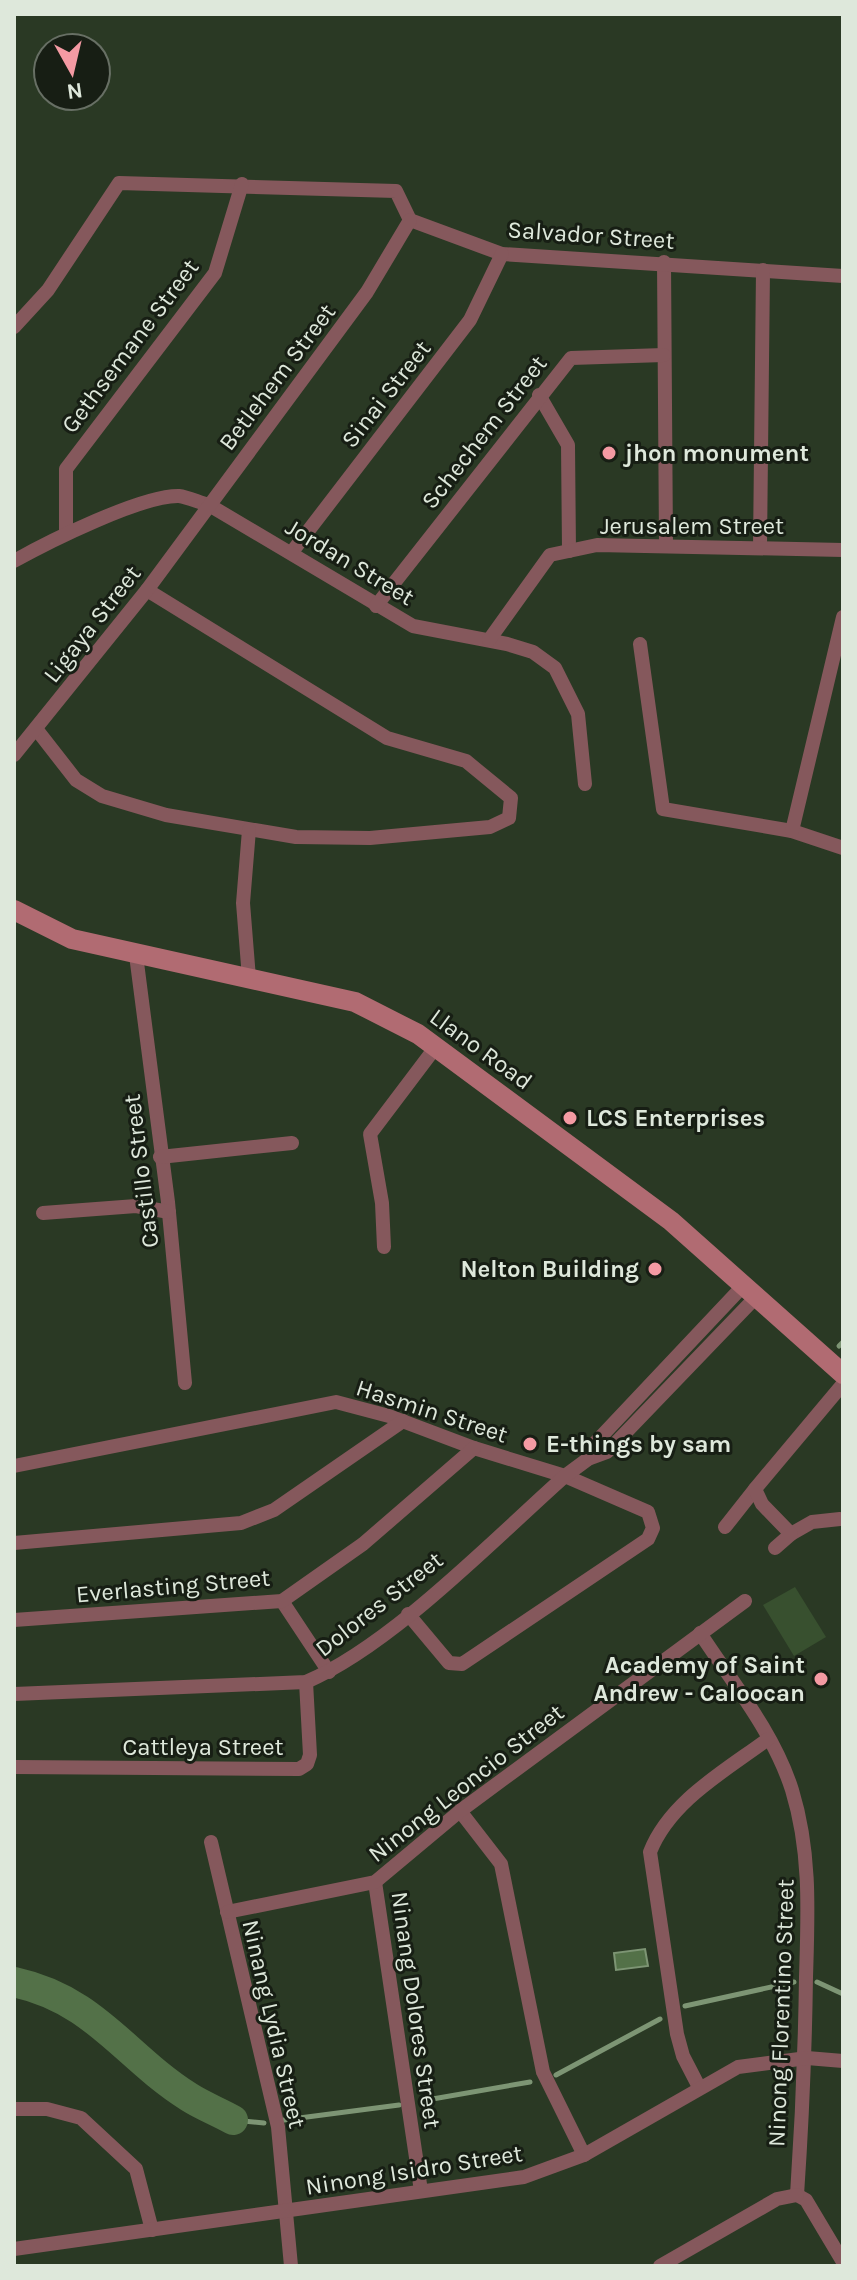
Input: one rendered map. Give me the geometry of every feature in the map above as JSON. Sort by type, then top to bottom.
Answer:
[{"type":"main road","name":"Llano Road","points":[[14,910],[72,939],[355,1002],[418,1034],[671,1221],[843,1374]]},
{"type":"street","points":[[14,327],[48,290],[119,183],[242,184],[396,191],[410,220]]},
{"type":"street","name":"Gethsemane Street","points":[[66,533],[66,469],[215,273],[242,184]]},
{"type":"street","name":"Salvador Street","points":[[410,220],[502,254],[664,262],[843,276]]},
{"type":"street","name":"Betlehem Street","points":[[172,556],[367,292],[410,220]]},
{"type":"street","name":"Sinai Street","points":[[292,552],[470,320],[502,254]]},
{"type":"street","points":[[664,262],[666,545]]},
{"type":"street","points":[[760,547],[763,270]]},
{"type":"street","name":"Schechem Street","points":[[376,606],[571,358],[664,355]]},
{"type":"street","points":[[539,395],[568,445],[569,551]]},
{"type":"street","name":"Jordan Street","points":[[14,561],[66,533],[178,496],[209,505],[413,626],[489,640],[533,652],[555,668],[578,714],[585,784]]},
{"type":"street","name":"Jerusalem Street","points":[[489,640],[550,555],[597,545],[843,550]]},
{"type":"street","name":"Ligaya Street","points":[[14,755],[37,730],[172,556]]},
{"type":"street","points":[[37,730],[76,780],[102,796],[166,815],[296,837],[370,838],[490,827],[509,818],[511,798],[466,761],[387,738],[147,590]]},
{"type":"street","points":[[792,831],[843,617]]},
{"type":"street","points":[[640,644],[663,809],[792,831],[843,848]]},
{"type":"street","points":[[249,830],[243,903],[249,978]]},
{"type":"street","name":"Castillo Street","points":[[136,955],[169,1212],[185,1383]]},
{"type":"street","points":[[384,1247],[382,1203],[370,1134],[435,1048]]},
{"type":"street","points":[[160,1157],[292,1143]]},
{"type":"street","points":[[43,1213],[136,1206],[169,1212]]},
{"type":"street","name":"Dolores Street","points":[[14,1694],[306,1682],[329,1672],[408,1614],[588,1459],[595,1443],[751,1290]]},
{"type":"street","points":[[725,1527],[843,1384]]},
{"type":"street","name":"Hasmin Street","points":[[14,1466],[336,1402],[403,1421],[474,1448],[565,1476],[648,1512],[653,1528],[648,1539],[455,1666],[408,1614]]},
{"type":"street","points":[[14,1543],[241,1523],[274,1510],[403,1421]]},
{"type":"street","name":"Everlasting Street","points":[[14,1620],[282,1601],[363,1544],[474,1448]]},
{"type":"street","points":[[755,1489],[762,1504],[791,1534]]},
{"type":"street","points":[[775,1548],[812,1522],[840,1519]]},
{"type":"street","points":[[282,1601],[329,1672]]},
{"type":"street","name":"Ninong Leoncio Street","points":[[227,1912],[375,1882],[460,1811],[745,1601]]},
{"type":"street","name":"Ninong Florentino Street","points":[[700,1633],[768,1739],[791,1788],[803,1836],[810,1888],[807,2058],[797,2195]]},
{"type":"street","name":"Cattleya Street","points":[[14,1767],[299,1769],[307,1764],[310,1755],[306,1682]]},
{"type":"street","points":[[699,2087],[683,2056],[677,2034],[650,1852],[657,1832],[688,1799],[768,1739]]},
{"type":"street","points":[[460,1811],[501,1864],[543,2072],[584,2155]]},
{"type":"street","name":"Ninang Lydia Street","points":[[211,1842],[278,2127],[283,2212],[291,2266]]},
{"type":"street","name":"Ninang Dolores Street","points":[[375,1882],[421,2191]]},
{"type":"street","name":"Ninong Isidro Street","points":[[14,2249],[524,2177],[584,2155],[738,2067],[807,2058],[843,2061]]},
{"type":"street","points":[[14,2109],[47,2109],[81,2118],[136,2169],[152,2230]]},
{"type":"street","points":[[660,2266],[777,2199],[797,2195],[806,2200],[843,2262]]},
{"type":"shaded area","points":[[795,1587],[826,1637],[794,1656],[763,1605]]},
{"type":"shaded area","points":[[645,1949],[648,1966],[616,1970],[614,1953]]},
{"type":"waterway","points":[[839,1346],[843,1342]]},
{"type":"waterway","points":[[14,1982],[42,1990],[88,2015],[166,2081],[233,2120]]},
{"type":"waterway","points":[[685,2006],[794,1982]]},
{"type":"waterway","points":[[817,1982],[843,1994]]},
{"type":"waterway","points":[[556,2075],[660,2019]]},
{"type":"waterway","points":[[421,2101],[530,2082]]},
{"type":"waterway","points":[[284,2120],[399,2105]]},
{"type":"waterway","points":[[233,2120],[264,2123]]},
{"type":"place","name":"jhon monument","points":[[609,453]]},
{"type":"place","name":"LCS Enterprises","points":[[570,1118]]},
{"type":"place","name":"Nelton Building","points":[[655,1269]]},
{"type":"place","name":"E-things by sam","points":[[530,1444]]},
{"type":"place","name":"Academy of Saint Andrew - Caloocan","points":[[821,1679]]}]
